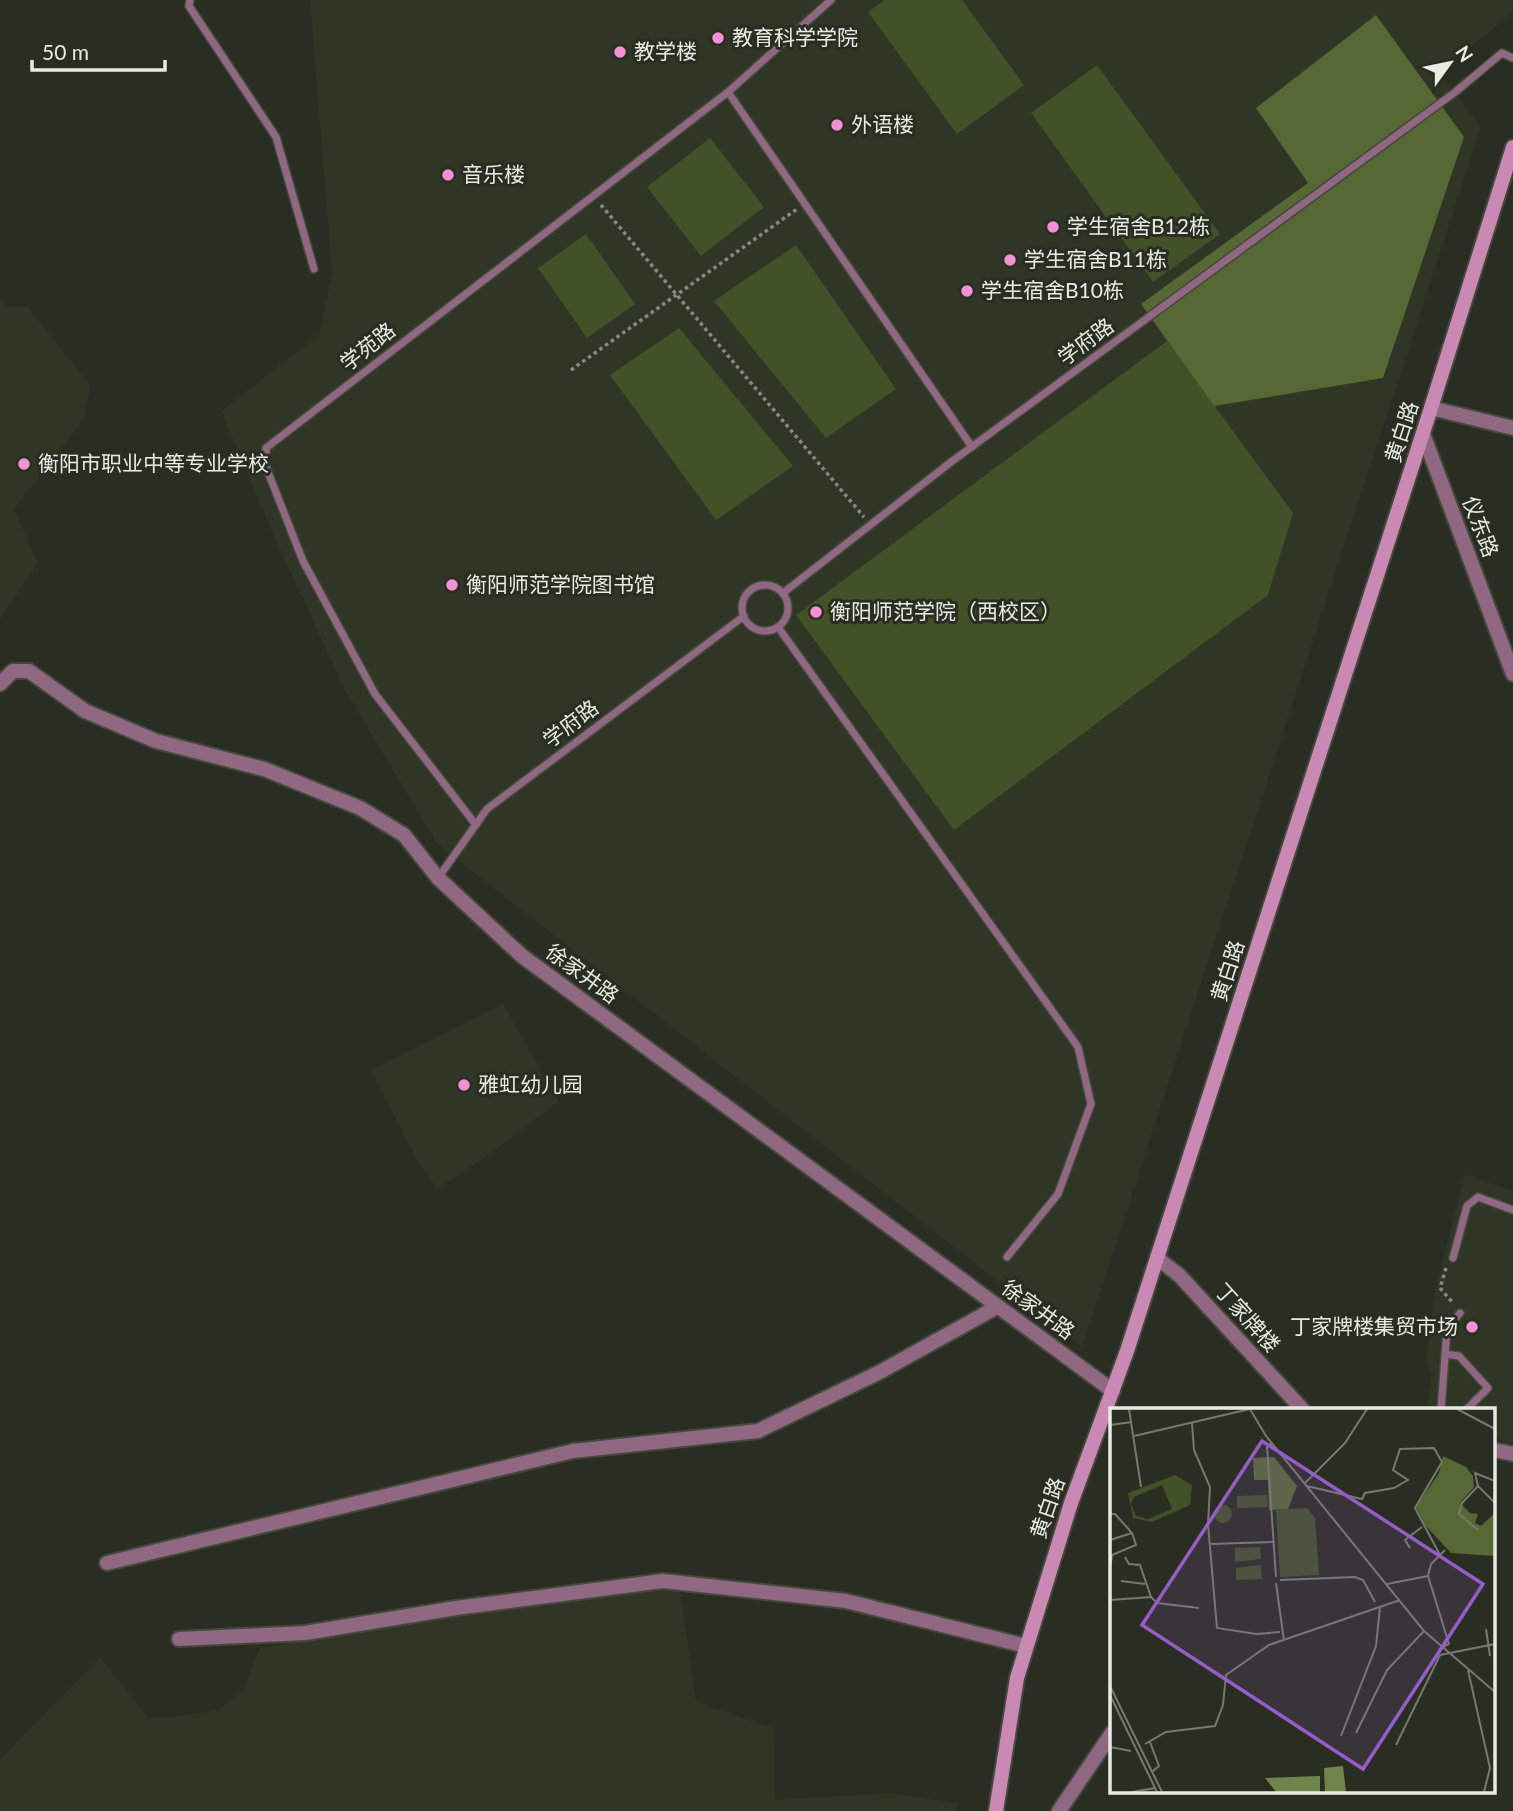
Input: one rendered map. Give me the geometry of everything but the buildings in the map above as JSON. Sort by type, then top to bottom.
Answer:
[{"type":"main road","name":"黄白路","points":[[996,1811],[1017,1678],[1026,1646],[1071,1503],[1157,1258],[1513,147]]},
{"type":"street","points":[[1431,408],[1513,428]]},
{"type":"street","name":"仪东路","points":[[1423,434],[1513,674]]},
{"type":"street","name":"徐家井路","points":[[0,684],[13,671],[29,671],[85,711],[156,741],[264,769],[360,808],[404,835],[438,878],[522,956],[1112,1391]]},
{"type":"street","name":"丁家牌楼","points":[[1157,1258],[1179,1275],[1301,1408]]},
{"type":"street","points":[[107,1563],[573,1451],[758,1431],[878,1373],[997,1307]]},
{"type":"street","points":[[179,1639],[305,1633],[456,1608],[663,1581],[846,1601],[1026,1646]]},
{"type":"street","points":[[1059,1811],[1110,1736]]},
{"type":"lane","points":[[190,0],[189,6],[276,137],[314,269]]},
{"type":"lane","name":"学苑路","points":[[477,825],[368,682],[303,561],[266,467],[266,448],[727,92],[831,0]]},
{"type":"lane","name":"学府路","points":[[783,593],[972,447],[1454,93],[1502,53],[1513,58]]},
{"type":"lane","points":[[727,92],[972,447]]},
{"type":"lane","points":[[768,585],[783,593],[787,600],[787,615],[778,627],[768,631],[758,629],[744,616],[742,606],[751,589],[768,585]]},
{"type":"lane","name":"学府路","points":[[438,878],[487,809],[744,616]]},
{"type":"lane","points":[[778,627],[1078,1047],[1091,1104],[1058,1194],[1007,1257]]},
{"type":"lane","points":[[1453,1258],[1466,1206],[1478,1197],[1513,1209]]},
{"type":"lane","points":[[1441,1408],[1447,1329],[1461,1313]]},
{"type":"lane","points":[[1445,1354],[1459,1356],[1488,1388],[1468,1408]]},
{"type":"path","points":[[593,195],[871,525]]},
{"type":"path","points":[[571,370],[804,204]]},
{"type":"path","points":[[1453,1258],[1443,1272],[1440,1288],[1461,1313]]},
{"type":"shaded area","name":"衡阳师范学院（西校区）","points":[[310,0],[1513,0],[1513,12],[1439,73],[1481,127],[1082,1347],[437,844],[344,688],[274,536],[221,411],[319,335],[332,274]]},
{"type":"shaded area","name":"衡阳市职业中等专业学校","points":[[0,298],[6,306],[28,307],[89,384],[89,391],[84,419],[14,509],[38,563],[0,619]]},
{"type":"shaded area","name":"雅虹幼儿园","points":[[503,1004],[559,1101],[487,1156],[437,1189],[417,1160],[371,1070]]},
{"type":"shaded area","name":"丁家牌楼集贸市场","points":[[1465,1174],[1513,1191],[1513,1443],[1496,1439],[1496,1408],[1427,1408],[1431,1378],[1427,1359],[1434,1295]]},
{"type":"shaded area","points":[[680,1587],[696,1702],[774,1728],[775,1800],[891,1793],[957,1803],[957,1811],[0,1811],[0,1760],[100,1657],[148,1718],[165,1718],[219,1710],[243,1690],[260,1648],[455,1612],[602,1592]]},
{"type":"green space","points":[[885,0],[962,0],[1024,85],[957,134],[868,12]]},
{"type":"green space","points":[[1376,15],[1464,137],[1383,378],[1214,406],[1141,304],[1308,183],[1256,108]]},
{"type":"green space","points":[[1097,65],[1220,234],[1153,282],[1031,113]]},
{"type":"green space","points":[[710,138],[764,207],[701,256],[647,187]]},
{"type":"green space","points":[[586,234],[635,304],[587,338],[538,268]]},
{"type":"green space","points":[[796,245],[896,389],[826,438],[714,301]]},
{"type":"green space","points":[[679,328],[793,466],[716,520],[610,375]]},
{"type":"green space","points":[[1167,341],[1293,513],[1268,595],[954,830],[796,615]]},
{"type":"place","name":"教育科学学院","points":[[718,38]]},
{"type":"place","name":"教学楼","points":[[620,52]]},
{"type":"place","name":"外语楼","points":[[837,125]]},
{"type":"place","name":"音乐楼","points":[[448,175]]},
{"type":"place","name":"学生宿舍B12栋","points":[[1053,227]]},
{"type":"place","name":"学生宿舍B11栋","points":[[1010,260]]},
{"type":"place","name":"学生宿舍B10栋","points":[[967,291]]},
{"type":"place","name":"衡阳市职业中等专业学校","points":[[24,464]]},
{"type":"place","name":"衡阳师范学院图书馆","points":[[452,585]]},
{"type":"place","name":"衡阳师范学院（西校区）","points":[[816,612]]},
{"type":"place","name":"雅虹幼儿园","points":[[464,1085]]},
{"type":"place","name":"丁家牌楼集贸市场","points":[[1472,1327]]}]
